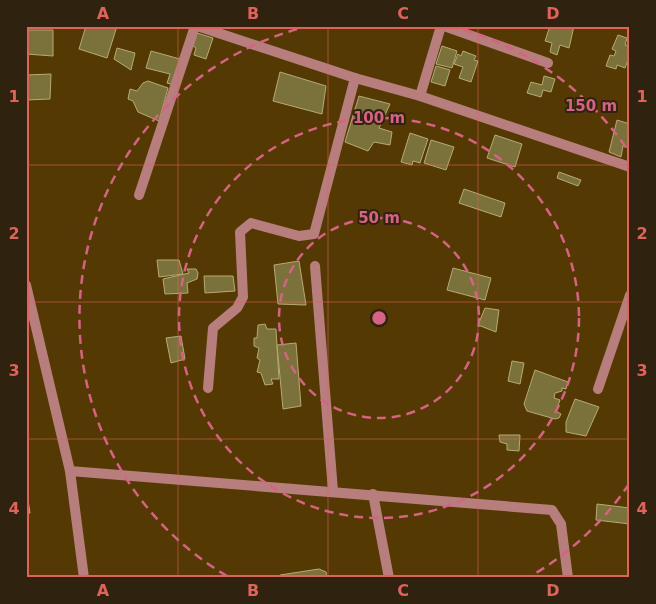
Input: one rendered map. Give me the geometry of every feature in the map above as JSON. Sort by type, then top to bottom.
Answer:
[{"type":"street","points":[[139,195],[196,26],[355,78],[420,96],[630,167]]},
{"type":"street","points":[[420,96],[442,26],[548,63]]},
{"type":"street","points":[[208,388],[214,328],[237,308],[242,297],[240,232],[251,223],[299,236],[314,234],[355,78]]},
{"type":"street","points":[[315,266],[333,491]]},
{"type":"street","points":[[26,285],[70,471],[84,578]]},
{"type":"street","points":[[598,389],[630,295]]},
{"type":"street","points":[[70,471],[373,494],[552,510],[561,524],[568,578]]},
{"type":"street","points":[[373,494],[389,578]]},
{"type":"building","points":[[86,26],[117,26],[107,58],[79,49]]},
{"type":"building","points":[[550,26],[574,26],[569,48],[560,45],[557,55],[550,52],[552,43],[545,41]]},
{"type":"building","points":[[26,30],[53,30],[53,56],[26,54]]},
{"type":"building","points":[[197,33],[213,38],[206,59],[194,55],[196,48],[193,46]]},
{"type":"building","points":[[618,35],[627,38],[625,45],[630,46],[630,60],[628,60],[625,68],[617,65],[616,69],[606,66],[610,55],[614,56],[616,51],[612,49]]},
{"type":"building","points":[[442,46],[457,51],[452,68],[436,64]]},
{"type":"building","points":[[117,48],[135,53],[131,70],[114,59]]},
{"type":"building","points":[[151,51],[180,59],[173,85],[167,83],[170,74],[146,68]]},
{"type":"building","points":[[463,51],[476,56],[474,60],[478,61],[471,82],[459,78],[463,67],[454,64],[458,54],[461,56]]},
{"type":"building","points":[[436,66],[450,70],[445,86],[431,82]]},
{"type":"building","points":[[280,72],[326,86],[322,114],[273,101]]},
{"type":"building","points":[[51,74],[50,99],[26,100],[26,75]]},
{"type":"building","points":[[544,76],[555,79],[551,92],[543,90],[541,97],[527,93],[531,82],[542,85]]},
{"type":"building","points":[[148,81],[168,88],[159,121],[138,112],[133,101],[128,99],[130,89],[137,91],[143,83]]},
{"type":"building","points":[[359,96],[390,104],[379,128],[392,132],[390,145],[374,142],[368,151],[345,142]]},
{"type":"building","points":[[617,120],[630,124],[630,148],[623,146],[621,157],[609,152]]},
{"type":"building","points":[[410,133],[428,139],[420,163],[413,161],[412,165],[401,162]]},
{"type":"building","points":[[495,135],[522,144],[515,167],[487,158]]},
{"type":"building","points":[[431,140],[454,147],[446,170],[424,163]]},
{"type":"building","points":[[559,172],[581,180],[578,186],[557,178]]},
{"type":"building","points":[[464,189],[505,203],[501,217],[459,203]]},
{"type":"building","points":[[157,260],[179,260],[183,274],[159,277]]},
{"type":"building","points":[[299,261],[306,305],[278,304],[274,265]]},
{"type":"building","points":[[453,268],[491,278],[485,300],[447,290]]},
{"type":"building","points":[[187,269],[196,269],[198,273],[197,279],[187,283],[188,293],[165,294],[163,279],[189,273]]},
{"type":"building","points":[[204,276],[233,276],[235,291],[205,293]]},
{"type":"building","points":[[485,308],[499,310],[496,332],[478,325]]},
{"type":"building","points":[[265,324],[267,329],[276,329],[279,379],[271,379],[273,384],[265,385],[261,373],[257,372],[260,360],[257,358],[259,348],[254,346],[254,338],[257,338],[258,325]]},
{"type":"building","points":[[181,336],[185,359],[171,363],[166,338]]},
{"type":"building","points":[[296,343],[301,406],[283,409],[277,345]]},
{"type":"building","points":[[512,361],[524,363],[520,384],[508,381]]},
{"type":"building","points":[[535,370],[568,382],[566,389],[562,388],[562,391],[555,393],[554,398],[560,400],[556,411],[561,414],[559,418],[555,419],[527,411],[524,404]]},
{"type":"building","points":[[575,399],[599,407],[586,436],[566,432],[566,422]]},
{"type":"building","points":[[499,435],[520,435],[519,451],[507,450],[507,444],[500,442]]},
{"type":"building","points":[[26,487],[30,513],[26,514]]},
{"type":"building","points":[[597,504],[630,508],[630,524],[596,520]]},
{"type":"building","points":[[319,569],[326,572],[327,578],[279,578],[280,575]]}]
